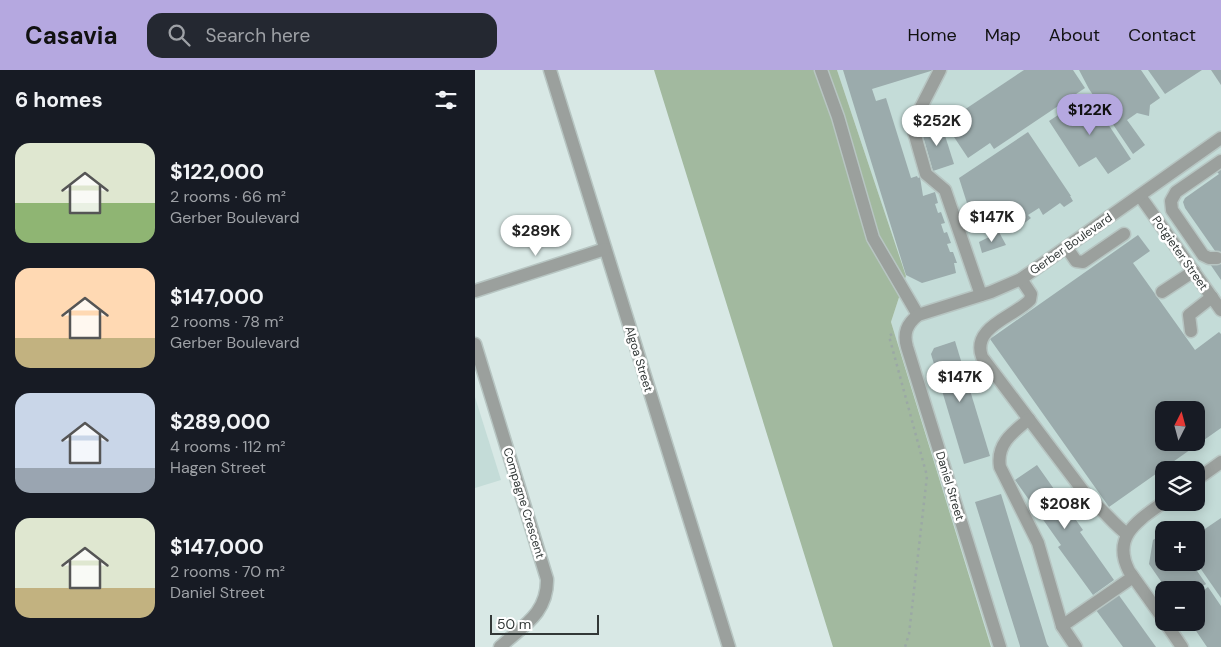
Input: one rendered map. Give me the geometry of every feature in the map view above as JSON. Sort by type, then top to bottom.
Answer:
[{"type":"street","name":"Algoa Street","points":[[550,70],[729,647]]},
{"type":"street","points":[[821,70],[838,117],[873,238],[918,315]]},
{"type":"street","points":[[940,70],[916,117],[914,132],[926,174],[945,190],[981,295]]},
{"type":"street","name":"Gerber Boulevard","points":[[908,325],[918,315],[981,295],[1021,279],[1221,138]]},
{"type":"street","points":[[1217,258],[1209,258],[1203,255],[1171,206],[1176,192],[1221,161]]},
{"type":"street","points":[[1186,163],[1196,178]]},
{"type":"street","name":"Potgieter Street","points":[[1139,196],[1221,310]]},
{"type":"street","points":[[1067,248],[1077,261],[1083,262],[1125,234]]},
{"type":"street","points":[[475,291],[605,249]]},
{"type":"street","points":[[1162,292],[1194,271]]},
{"type":"street","points":[[1021,279],[1031,294],[1030,300],[987,331],[981,339],[980,351],[982,357],[1090,500],[1103,509],[1113,523],[1127,534]]},
{"type":"street","points":[[1191,331],[1189,315],[1212,297]]},
{"type":"street","name":"Daniel Street","points":[[908,325],[905,336],[907,347],[1000,647]]},
{"type":"street","name":"Compagne Crescent","points":[[475,344],[547,579],[546,597],[538,613],[500,647]]},
{"type":"street","points":[[1029,419],[1004,442],[999,461],[1000,467],[1038,543],[1062,626],[1076,647]]},
{"type":"street","points":[[1205,474],[1221,462]]},
{"type":"street","points":[[1155,508],[1137,521],[1127,534],[1124,557],[1133,577],[1155,607]]},
{"type":"street","points":[[1062,626],[1133,577]]},
{"type":"street","points":[[1172,631],[1183,647]]},
{"type":"path","points":[[905,647],[909,634],[927,476],[889,336],[908,325]]},
{"type":"shaded area","points":[[837,70],[1221,70],[1221,647],[991,647],[891,322],[906,276]]},
{"type":"shaded area","points":[[475,397],[501,480],[475,488]]},
{"type":"green space","points":[[654,70],[837,70],[906,276],[891,322],[991,647],[833,647]]},
{"type":"building","points":[[843,70],[934,70],[872,89],[876,101],[886,98],[911,178],[920,177],[923,196],[935,192],[938,203],[935,204],[938,213],[941,212],[945,223],[941,224],[944,233],[947,232],[951,243],[947,244],[950,252],[953,252],[957,263],[954,263],[956,273],[922,283],[906,275]]},
{"type":"building","points":[[1024,70],[1073,70],[1085,88],[994,149],[990,143],[968,158],[948,128],[961,119],[958,114]]},
{"type":"building","points":[[1079,70],[1141,70],[1160,98],[1150,105],[1149,116],[1137,113],[1127,120],[1145,145],[1133,154],[1089,89]]},
{"type":"building","points":[[1148,70],[1202,70],[1165,94]]},
{"type":"building","points":[[1211,70],[1221,70],[1221,85]]},
{"type":"building","points":[[1089,95],[1131,159],[1108,174],[1096,157],[1079,167],[1049,121]]},
{"type":"building","points":[[941,123],[954,164],[933,171],[921,129]]},
{"type":"building","points":[[1028,132],[1073,201],[1064,207],[1060,203],[1043,215],[1039,208],[1028,215],[1031,218],[1022,225],[1019,221],[1010,227],[996,207],[973,222],[959,178]]},
{"type":"building","points":[[1221,169],[1221,280],[1210,264],[1220,258],[1185,208],[1183,202],[1185,198],[1219,174],[1217,172]]},
{"type":"building","points":[[999,232],[1006,245],[982,253],[979,242]]},
{"type":"building","points":[[1138,235],[1150,251],[1133,263],[1195,350],[1219,332],[1221,334],[1221,428],[1205,439],[1205,401],[1155,401],[1155,451],[1188,451],[1174,461],[1155,461],[1155,475],[1109,507],[990,339]]},
{"type":"building","points":[[955,341],[990,456],[964,464],[931,354],[934,348]]},
{"type":"building","points":[[1037,465],[1083,530],[1080,532],[1114,580],[1093,595],[1058,547],[1061,545],[1015,480]]},
{"type":"building","points":[[1001,494],[1049,647],[1020,647],[975,502]]},
{"type":"building","points":[[1221,518],[1221,598],[1202,571],[1205,571],[1205,529]]},
{"type":"building","points":[[1155,539],[1155,571],[1197,571],[1204,581],[1161,581],[1149,564],[1153,540]]},
{"type":"building","points":[[1208,587],[1221,606],[1221,647],[1207,647],[1196,631],[1205,631],[1205,589]]},
{"type":"building","points":[[1118,594],[1156,647],[1123,647],[1096,610]]}]
